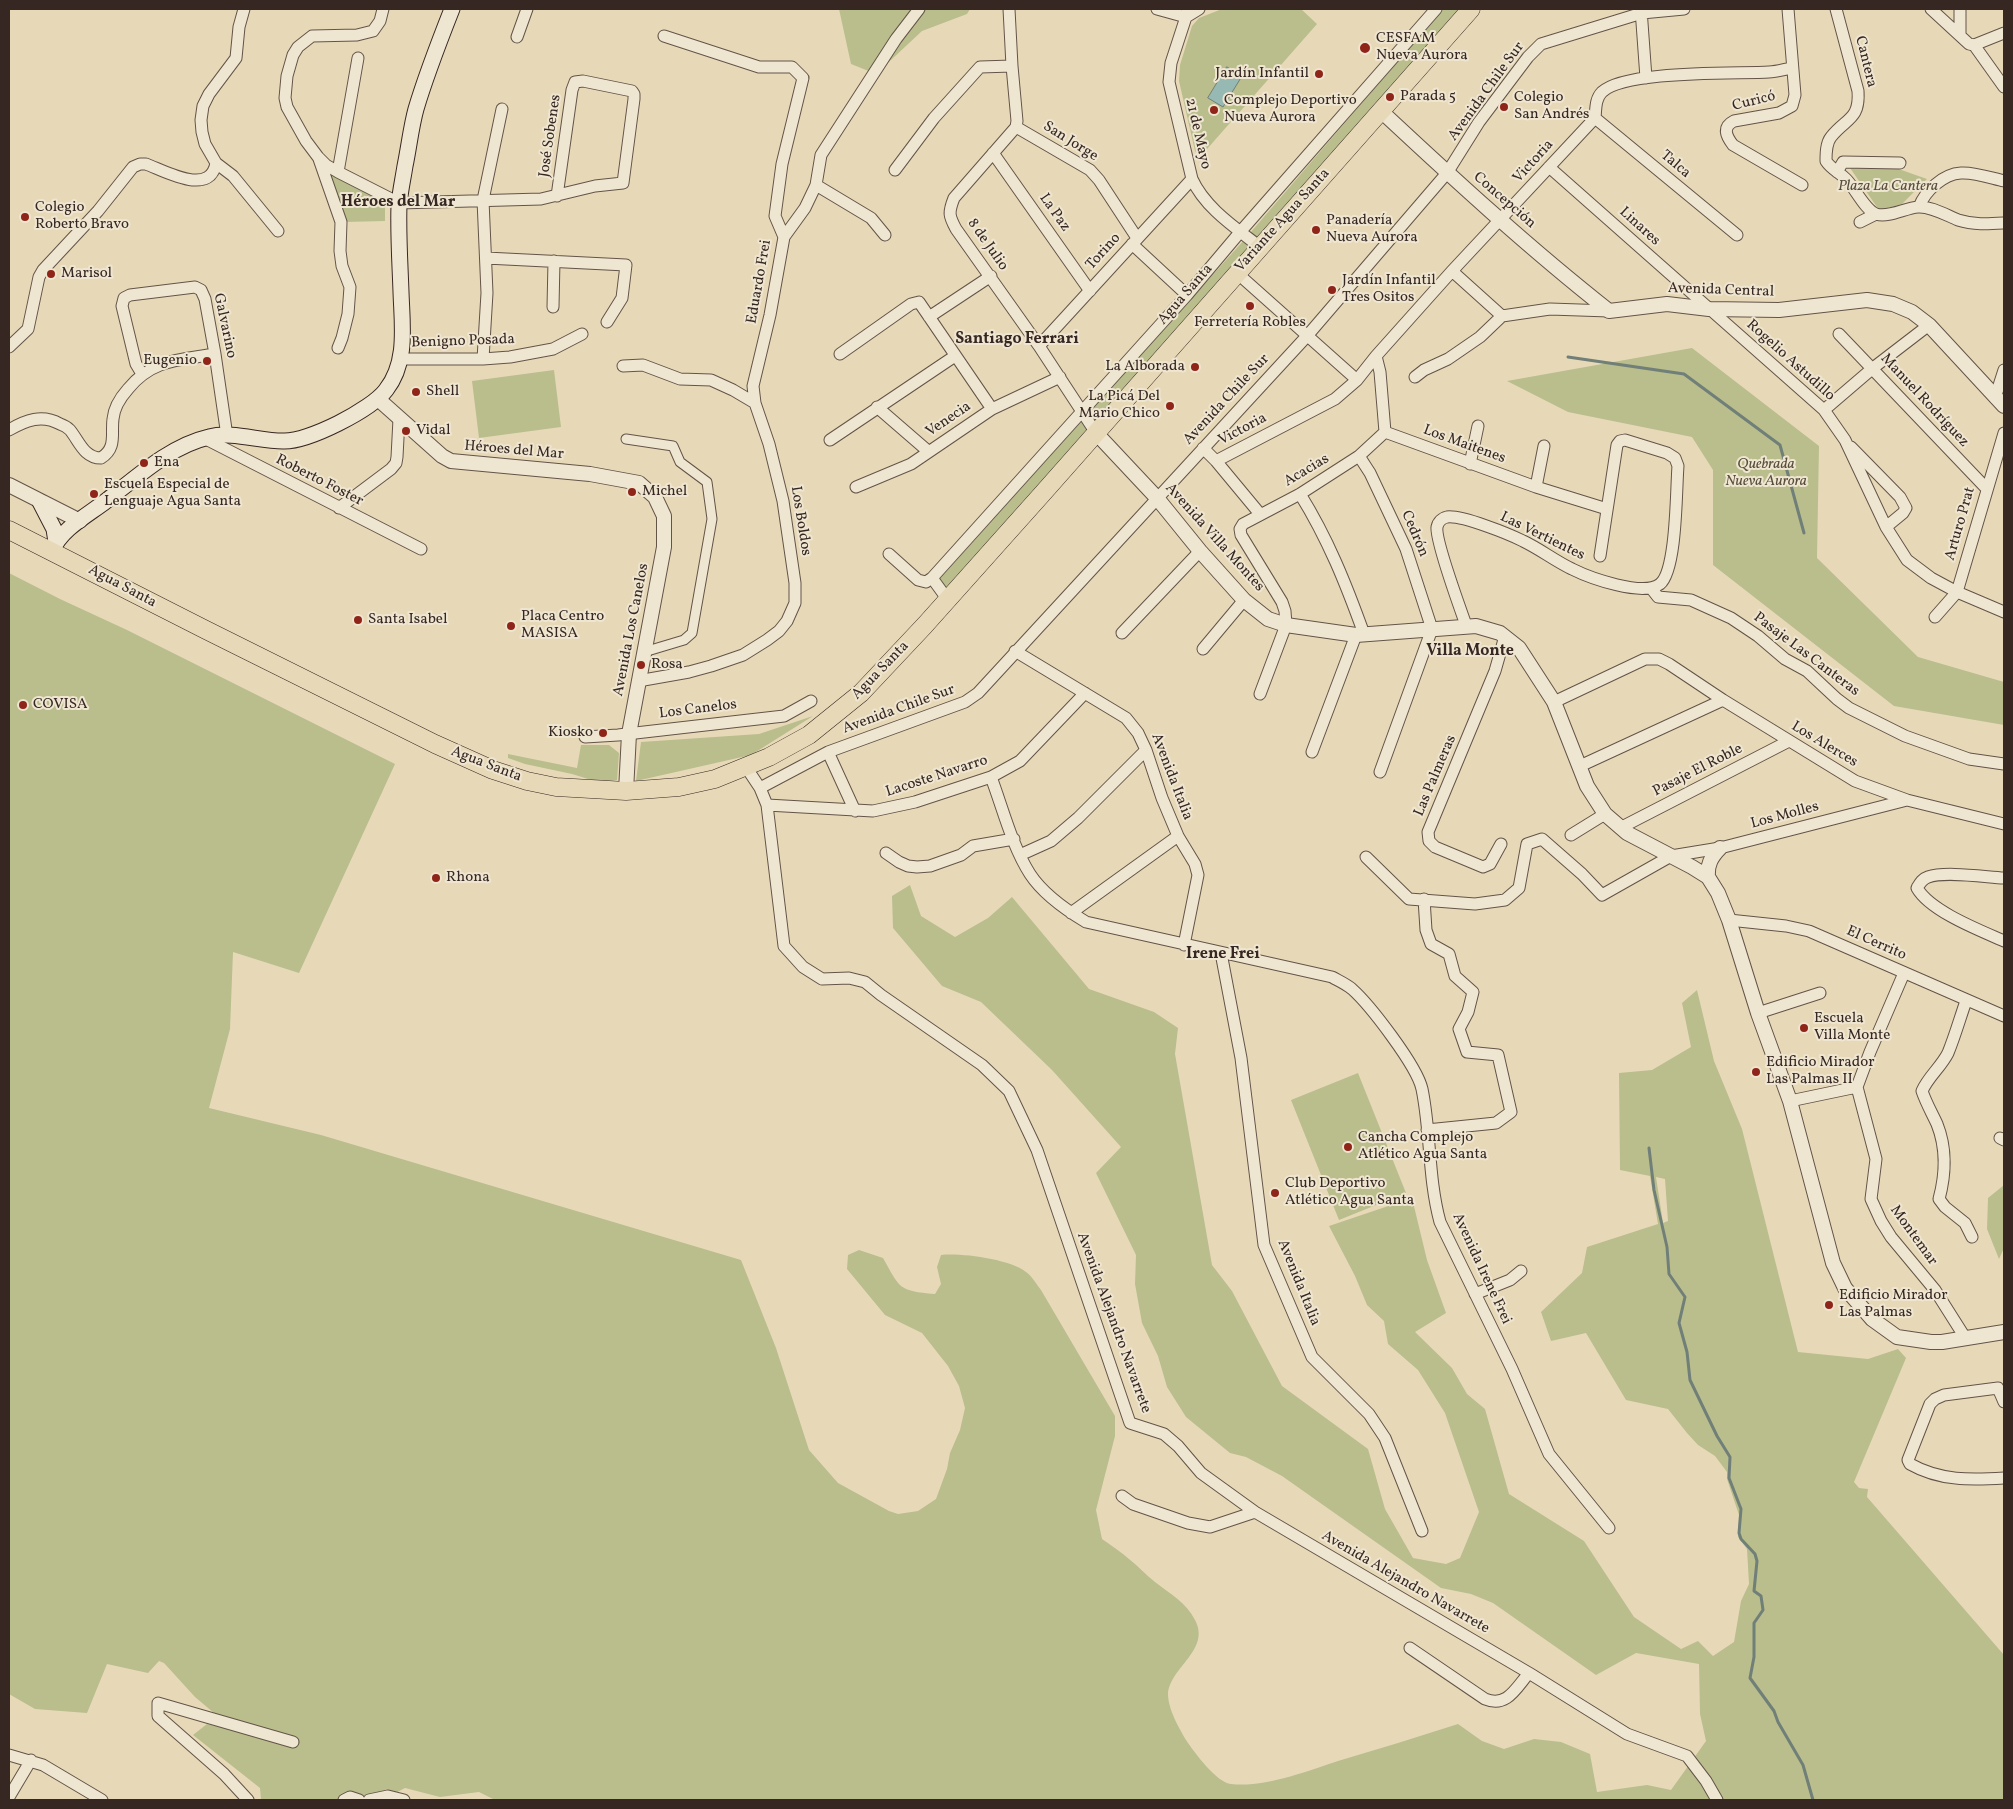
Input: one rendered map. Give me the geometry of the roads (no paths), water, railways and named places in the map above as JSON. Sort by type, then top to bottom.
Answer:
[{"type":"main road","points":[[54,546],[80,521],[180,448],[204,438],[227,436],[286,442],[299,439],[326,429],[378,399],[394,379],[401,359],[402,336],[399,203],[416,111],[433,58],[452,9]]},
{"type":"main road","name":"Variante Agua Santa","points":[[1096,433],[1471,9]]},
{"type":"main road","name":"Agua Santa","points":[[9,530],[54,546],[151,603],[472,762],[513,777],[541,784],[570,789],[626,792],[679,786],[715,779],[746,767],[769,757],[809,735],[847,706],[948,600],[1096,433]]},
{"type":"main road","points":[[40,502],[54,529],[54,546]]},
{"type":"street","points":[[244,9],[239,28],[236,58],[209,94],[203,106],[202,132],[205,144],[216,163],[233,176],[278,231]]},
{"type":"street","points":[[338,348],[348,314],[350,287],[342,266],[340,251],[341,222],[318,158],[287,107],[285,98],[287,76],[293,55],[298,47],[312,36],[357,35],[373,31],[380,21],[383,9]]},
{"type":"street","points":[[517,37],[527,9]]},
{"type":"street","points":[[784,237],[805,208],[816,185],[821,155],[896,39],[919,9]]},
{"type":"street","points":[[1009,9],[1017,111],[1016,127]]},
{"type":"street","points":[[1157,9],[1187,13],[1199,9]]},
{"type":"street","name":"Agua Santa","points":[[932,578],[1187,295],[1240,231],[1436,9]]},
{"type":"street","name":"Avenida Chile Sur","points":[[760,788],[828,752],[965,702],[978,693],[1307,336],[1447,173],[1480,122],[1528,57],[1541,44],[1641,11],[1684,9]]},
{"type":"street","points":[[1788,9],[1792,68]]},
{"type":"street","name":"Cantera","points":[[1834,170],[1826,161],[1829,139],[1854,116],[1859,105],[1858,91],[1836,9]]},
{"type":"street","points":[[1932,9],[1969,44],[1974,45],[2004,34]]},
{"type":"street","points":[[1960,9],[1960,34]]},
{"type":"street","points":[[1641,11],[1646,78]]},
{"type":"street","name":"21 de Mayo","points":[[1187,13],[1171,63],[1169,82],[1192,179],[1198,193],[1260,247]]},
{"type":"street","name":"Eduardo Frei","points":[[664,36],[759,66],[792,67],[803,78],[782,164],[775,216],[784,237],[770,315],[752,386],[755,404]]},
{"type":"street","points":[[1974,45],[2004,87]]},
{"type":"street","points":[[338,172],[358,58]]},
{"type":"street","points":[[895,170],[934,118],[980,67],[1012,66]]},
{"type":"street","name":"Victoria","points":[[1216,461],[1335,399],[1357,380],[1452,271],[1595,118],[1598,98],[1603,91],[1646,78],[1720,72],[1771,72],[1792,68]]},
{"type":"street","name":"Curicó","points":[[1792,68],[1795,99],[1792,106],[1779,113],[1734,121],[1726,128],[1727,137],[1733,145],[1802,185]]},
{"type":"street","name":"José Sobenes","points":[[579,81],[628,90],[634,94],[623,183],[595,186],[557,196],[572,90],[575,82],[579,81]]},
{"type":"street","points":[[483,359],[487,293],[483,200],[502,109]]},
{"type":"street","name":"Concepción","points":[[1381,111],[1447,173],[1566,277],[1609,311]]},
{"type":"street","name":"Talca","points":[[1595,118],[1737,235]]},
{"type":"street","name":"8 de Julio","points":[[1016,127],[954,198],[950,208],[950,217],[956,229],[991,276],[1096,433]]},
{"type":"street","name":"San Jorge","points":[[1016,127],[1090,170],[1099,180],[1135,241],[1187,295]]},
{"type":"street","name":"La Paz","points":[[993,153],[1090,291]]},
{"type":"street","points":[[318,158],[338,172],[399,203],[541,199],[557,196]]},
{"type":"street","points":[[1876,214],[1868,208],[1845,178],[1834,170],[1843,162],[1900,163]]},
{"type":"street","points":[[9,347],[28,329],[39,277],[43,270],[98,211],[133,167],[146,164],[187,180],[199,181],[212,173],[216,163]]},
{"type":"street","name":"Linares","points":[[1549,167],[1709,309]]},
{"type":"street","points":[[1918,207],[1930,188],[1952,174],[1962,172],[2004,181]]},
{"type":"street","name":"Torino","points":[[1039,346],[1192,179]]},
{"type":"street","points":[[816,185],[871,218],[885,235]]},
{"type":"street","points":[[1860,222],[1876,214],[1918,207],[1928,208],[1978,225],[2004,223]]},
{"type":"street","points":[[486,258],[626,265],[622,298],[607,322]]},
{"type":"street","points":[[553,307],[554,261]]},
{"type":"street","points":[[1415,377],[1480,337],[1502,316],[1452,271]]},
{"type":"street","points":[[1237,273],[1357,380]]},
{"type":"street","points":[[929,317],[991,276]]},
{"type":"street","name":"Galvarino","points":[[142,374],[136,364],[122,306],[124,298],[130,294],[195,287],[201,290],[206,298],[227,436]]},
{"type":"street","name":"Avenida Central","points":[[1502,316],[1550,309],[1609,311],[1667,304],[1709,309],[1779,310],[1867,300],[1902,307],[1929,324],[2000,402]]},
{"type":"street","points":[[840,354],[911,304],[919,302],[992,409]]},
{"type":"street","name":"Rogelio Astudillo","points":[[1709,309],[1824,410],[1845,440],[1900,497],[1906,508],[1903,513],[1886,527]]},
{"type":"street","points":[[1824,410],[1929,324]]},
{"type":"street","name":"Benigno Posada","points":[[401,359],[483,359],[510,357],[553,349],[582,334]]},
{"type":"street","name":"Manuel Rodríguez","points":[[1839,334],[1986,488]]},
{"type":"street","points":[[9,430],[37,418],[51,420],[70,430],[90,455],[101,458],[110,450],[113,442],[113,418],[117,401],[142,374],[166,362],[215,354]]},
{"type":"street","points":[[830,440],[955,356]]},
{"type":"street","points":[[1376,356],[1380,372],[1385,432]]},
{"type":"street","points":[[622,366],[643,364],[680,379],[711,380],[733,390],[755,404]]},
{"type":"street","points":[[2000,402],[2004,370]]},
{"type":"street","name":"Venecia","points":[[856,487],[911,464],[992,409],[1060,377]]},
{"type":"street","name":"Héroes del Mar","points":[[378,399],[450,461],[590,474],[640,483]]},
{"type":"street","name":"Los Boldos","points":[[638,681],[688,672],[743,655],[780,631],[796,603],[795,583],[783,501],[769,444],[755,404]]},
{"type":"street","points":[[877,407],[929,452]]},
{"type":"street","points":[[339,508],[391,469],[396,463],[399,419]]},
{"type":"street","points":[[1470,464],[1478,426]]},
{"type":"street","name":"Acacias","points":[[1286,625],[1282,602],[1240,535],[1240,528],[1243,524],[1260,514],[1300,494],[1359,456],[1385,432]]},
{"type":"street","name":"Los Maitenes","points":[[1385,432],[1536,487],[1607,509]]},
{"type":"street","name":"Avenida Villa Montes","points":[[1096,433],[1157,498],[1200,551],[1244,600],[1268,619],[1286,625],[1360,635],[1466,625],[1486,628],[1505,636],[1524,655],[1554,702],[1592,796],[1605,814],[1620,828],[1708,878]]},
{"type":"street","name":"Arturo Prat","points":[[1935,617],[1957,592],[1986,488],[2004,433]]},
{"type":"street","name":"Roberto Foster","points":[[204,438],[421,549]]},
{"type":"street","points":[[626,439],[673,446],[680,462],[707,482],[712,519],[692,633],[684,640],[644,652]]},
{"type":"street","points":[[1600,556],[1617,445],[1620,441],[1625,440],[1667,453],[1674,458],[1678,466],[1673,545],[1666,576],[1659,584],[1651,588]]},
{"type":"street","name":"Rogelio Astudillo","points":[[1845,440],[1886,527],[1907,560],[1931,578],[1957,592],[2004,612]]},
{"type":"street","points":[[1536,487],[1544,446]]},
{"type":"street","points":[[1203,448],[1260,514]]},
{"type":"street","name":"Cedrón","points":[[1359,456],[1370,473],[1406,549],[1432,629]]},
{"type":"street","name":"Avenida Los Canelos","points":[[626,792],[629,734],[664,547],[665,527],[660,505],[648,489],[640,483]]},
{"type":"street","points":[[9,485],[80,521]]},
{"type":"street","points":[[1300,494],[1331,549],[1343,576],[1360,635],[1312,752]]},
{"type":"street","name":"Las Vertientes","points":[[1466,625],[1440,545],[1437,528],[1440,521],[1446,517],[1493,528],[1523,541],[1572,569],[1596,579],[1637,589],[1651,588]]},
{"type":"street","points":[[1122,633],[1200,551]]},
{"type":"street","points":[[889,554],[918,580],[926,582],[932,578],[948,600]]},
{"type":"street","name":"Pasaje Las Canteras","points":[[1651,588],[1658,597],[1691,600],[1731,618],[1758,636],[1785,659],[1807,671],[1836,699],[1906,736],[1969,759],[2004,764]]},
{"type":"street","points":[[1203,649],[1244,600]]},
{"type":"street","points":[[1260,694],[1286,625]]},
{"type":"street","points":[[1380,772],[1432,629]]},
{"type":"street","name":"Las Palmeras","points":[[1502,844],[1490,864],[1483,867],[1435,847],[1429,841],[1428,832],[1495,671],[1505,636]]},
{"type":"street","name":"Avenida Italia","points":[[1015,651],[1126,718],[1138,733],[1178,836],[1195,864],[1198,875],[1184,945]]},
{"type":"street","name":"Los Alerces","points":[[1554,702],[1645,658],[1659,659],[1850,778],[1906,800],[2004,824]]},
{"type":"street","name":"Lacoste Navarro","points":[[767,805],[873,811],[915,802],[991,778],[1020,761],[1085,693]]},
{"type":"street","points":[[1580,766],[1723,700]]},
{"type":"street","name":"Los Canelos","points":[[585,737],[629,734],[784,716],[811,701]]},
{"type":"street","name":"Pasaje El Roble","points":[[1620,828],[1789,741]]},
{"type":"street","points":[[1020,855],[1051,841],[1078,818],[1146,750]]},
{"type":"street","points":[[828,752],[855,811]]},
{"type":"street","name":"Avenida Alejandro Navarrete","points":[[746,767],[760,788],[767,805],[784,946],[803,967],[822,979],[849,978],[864,982],[982,1065],[1009,1091],[1037,1150],[1130,1423],[1164,1434],[1178,1446],[1201,1473],[1255,1512],[1529,1673],[1627,1734],[1687,1756],[1717,1800]]},
{"type":"street","name":"Avenida Irene Frei","points":[[991,778],[1020,855],[1031,876],[1042,889],[1071,913],[1086,922],[1332,977],[1350,988],[1370,1008],[1411,1065],[1421,1086],[1433,1196],[1440,1222],[1512,1369],[1549,1454],[1609,1528]]},
{"type":"street","name":"Los Molles","points":[[1671,856],[1720,848],[1906,800]]},
{"type":"street","points":[[1571,835],[1605,814]]},
{"type":"street","points":[[1071,913],[1178,836]]},
{"type":"street","points":[[886,853],[898,862],[908,866],[930,866],[961,855],[979,844],[1014,839]]},
{"type":"street","points":[[1366,857],[1409,899],[1475,904],[1505,900],[1519,888],[1527,844],[1542,840],[1582,874],[1602,895],[1671,856]]},
{"type":"street","points":[[1720,848],[1711,857],[1708,878],[1718,893],[1729,920],[1758,1013],[1790,1101],[1833,1263],[1845,1288],[1872,1319],[1897,1337],[1931,1342],[1966,1339],[2004,1332]]},
{"type":"street","points":[[2004,878],[1940,875],[1922,880],[1917,888],[1921,896],[1933,906],[2004,941]]},
{"type":"street","points":[[1424,899],[1426,930],[1431,944],[1449,954],[1455,976],[1473,992],[1468,1012],[1459,1029],[1467,1052],[1498,1055],[1511,1112],[1496,1123],[1427,1130]]},
{"type":"street","name":"El Cerrito","points":[[1729,920],[1786,926],[1809,931],[2004,1016]]},
{"type":"street","name":"Avenida Italia","points":[[1220,953],[1240,1058],[1264,1245],[1312,1357],[1369,1414],[1385,1438],[1422,1531]]},
{"type":"street","points":[[1790,1101],[1857,1087],[1904,973]]},
{"type":"street","points":[[1758,1013],[1820,993]]},
{"type":"street","points":[[1966,1001],[1948,1052],[1926,1082],[1922,1091],[1937,1124],[1943,1147],[1945,1161],[1944,1180],[1940,1199],[1944,1207],[1965,1223],[1972,1236]]},
{"type":"street","name":"Montemar","points":[[1857,1087],[1876,1158],[1871,1192],[1873,1206],[1891,1237],[1935,1290],[1966,1339]]},
{"type":"street","points":[[1475,1294],[1510,1280],[1521,1272]]},
{"type":"street","points":[[1986,1335],[2004,1326]]},
{"type":"street","points":[[2004,1402],[2001,1387],[1944,1395],[1935,1399],[1927,1413],[1908,1460],[1910,1464],[1917,1468],[1945,1477],[1964,1479],[2004,1478]]},
{"type":"street","points":[[1122,1496],[1133,1504],[1188,1523],[1210,1527],[1255,1512]]},
{"type":"street","points":[[1410,1648],[1485,1699],[1494,1703],[1506,1700],[1529,1673]]},
{"type":"street","points":[[248,1800],[224,1774],[158,1716],[158,1703],[293,1742]]},
{"type":"street","points":[[9,1755],[31,1760],[55,1771],[102,1800]]},
{"type":"street","points":[[9,1797],[31,1760]]},
{"type":"street","points":[[369,1800],[388,1796],[404,1800]]},
{"type":"street","points":[[344,1800],[350,1797],[359,1800]]},
{"type":"water","points":[[1227,67],[1242,76],[1223,107],[1208,98]]},
{"type":"waterway","points":[[1568,357],[1684,374],[1780,445],[1804,533]]},
{"type":"waterway","points":[[1649,1148],[1654,1190],[1667,1247],[1669,1274],[1685,1297],[1679,1323],[1687,1352],[1690,1380],[1717,1436],[1730,1457],[1729,1478],[1741,1509],[1739,1533],[1741,1539],[1755,1554],[1757,1561],[1754,1591],[1761,1596],[1763,1610],[1754,1623],[1754,1657],[1750,1678],[1774,1711],[1778,1722],[1803,1765],[1813,1800]]},
{"type":"place","name":"CESFAM Nueva Aurora","points":[[1365,48]]},
{"type":"place","name":"Jardín Infantil","points":[[1319,74]]},
{"type":"place","name":"Parada 5","points":[[1390,97]]},
{"type":"place","name":"Colegio San Andrés","points":[[1504,107]]},
{"type":"place","name":"Complejo Deportivo Nueva Aurora","points":[[1214,110]]},
{"type":"place","name":"Colegio Roberto Bravo","points":[[25,217]]},
{"type":"place","name":"Panadería Nueva Aurora","points":[[1316,230]]},
{"type":"place","name":"Marisol","points":[[51,274]]},
{"type":"place","name":"Jardín Infantil Tres Ositos","points":[[1332,290]]},
{"type":"place","name":"Ferretería Robles","points":[[1250,306]]},
{"type":"place","name":"Eugenio","points":[[207,361]]},
{"type":"place","name":"La Alborada","points":[[1195,367]]},
{"type":"place","name":"Shell","points":[[416,392]]},
{"type":"place","name":"La Picá Del Mario Chico","points":[[1170,406]]},
{"type":"place","name":"Vidal","points":[[406,431]]},
{"type":"place","name":"Ena","points":[[144,463]]},
{"type":"place","name":"Michel","points":[[632,492]]},
{"type":"place","name":"Escuela Especial de Lenguaje Agua Santa","points":[[94,494]]},
{"type":"place","name":"Santa Isabel","points":[[358,620]]},
{"type":"place","name":"Placa Centro MASISA","points":[[511,626]]},
{"type":"place","name":"Rosa","points":[[641,665]]},
{"type":"place","name":"COVISA","points":[[23,705]]},
{"type":"place","name":"Kiosko","points":[[603,733]]},
{"type":"place","name":"Rhona","points":[[436,878]]},
{"type":"place","name":"Escuela Villa Monte","points":[[1804,1028]]},
{"type":"place","name":"Edificio Mirador Las Palmas II","points":[[1756,1072]]},
{"type":"place","name":"Cancha Complejo Atlético Agua Santa","points":[[1348,1147]]},
{"type":"place","name":"Club Deportivo Atlético Agua Santa","points":[[1275,1193]]},
{"type":"place","name":"Edificio Mirador Las Palmas","points":[[1829,1305]]},
{"type":"district","name":"Héroes del Mar","points":[[398,203]]},
{"type":"district","name":"Santiago Ferrari","points":[[1017,340]]},
{"type":"district","name":"Villa Monte","points":[[1470,652]]},
{"type":"district","name":"Irene Frei","points":[[1223,955]]},
{"type":"park label","name":"Plaza La Cantera","points":[[1888,187]]},
{"type":"park label","name":"Quebrada Nueva Aurora","points":[[1766,474]]}]
